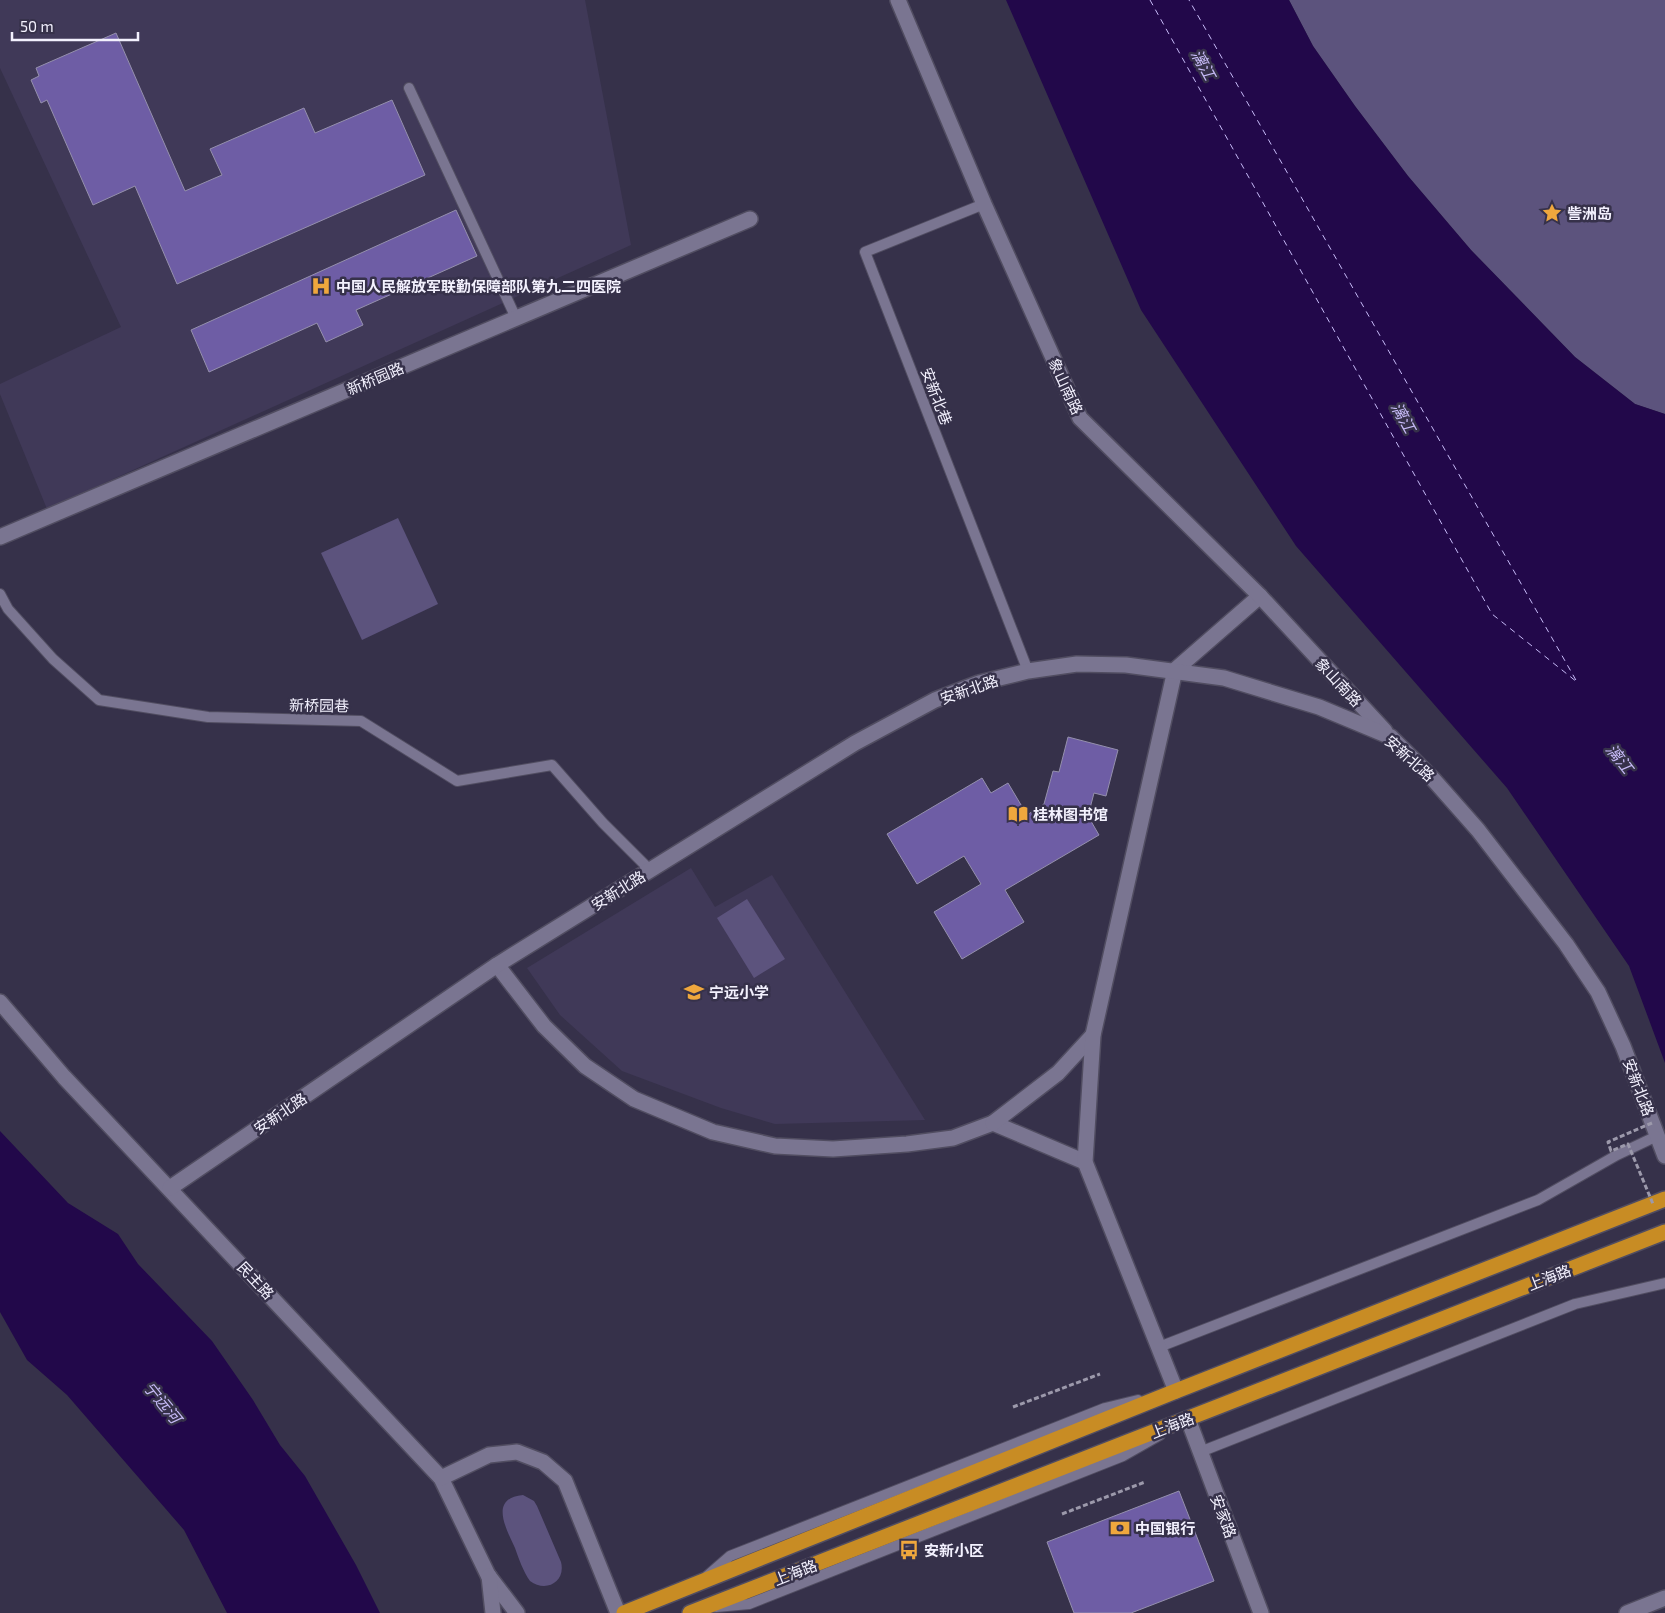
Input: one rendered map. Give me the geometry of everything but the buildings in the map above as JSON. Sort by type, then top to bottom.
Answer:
[{"type":"highway","name":"上海路","points":[[624,1613],[1176,1391],[1654,1204]]},
{"type":"highway","name":"上海路","points":[[696,1610],[1188,1420],[1659,1234]]},
{"type":"street","name":"象山南路","points":[[898,0],[984,204],[1080,418],[1260,596],[1391,737]]},
{"type":"street","name":"新桥园路","points":[[0,537],[750,219]]},
{"type":"street","points":[[1176,1391],[1085,1162],[1093,1035],[1174,670],[1260,596]]},
{"type":"street","name":"安新北路","points":[[170,1188],[497,965],[846,748],[935,700],[979,683],[1028,670],[1077,664],[1126,665],[1224,678],[1320,707],[1391,737],[1433,779],[1478,830],[1571,952],[1598,992],[1623,1046],[1665,1156]]},
{"type":"street","points":[[497,965],[544,1026],[585,1066],[634,1099],[713,1132],[775,1146],[834,1149],[907,1144],[953,1138],[993,1123],[1058,1073],[1093,1035]]},
{"type":"street","name":"民主路","points":[[0,1002],[64,1077],[441,1478],[488,1574]]},
{"type":"street","points":[[993,1123],[1085,1162]]},
{"type":"street","name":"安家路","points":[[1188,1420],[1257,1612]]},
{"type":"street","points":[[441,1478],[489,1455],[517,1452],[544,1462],[565,1481],[618,1613]]},
{"type":"street","points":[[488,1574],[493,1613]]},
{"type":"street","points":[[488,1574],[517,1613]]},
{"type":"street","points":[[1627,1613],[1665,1598]]},
{"type":"lane","points":[[409,88],[516,318]]},
{"type":"lane","name":"安新北巷","points":[[984,204],[865,252],[1028,670]]},
{"type":"lane","name":"新桥园巷","points":[[0,594],[8,609],[54,659],[99,700],[208,717],[361,721],[457,780],[552,765],[603,824],[650,870]]},
{"type":"lane","points":[[1159,1348],[1538,1200],[1617,1155],[1655,1129]]},
{"type":"lane","points":[[1200,1452],[1576,1304],[1665,1283]]},
{"type":"path","points":[[1654,1204],[1628,1144],[1612,1151],[1608,1142],[1655,1129]]},
{"type":"path","points":[[1013,1407],[1100,1374]]},
{"type":"path","points":[[1062,1514],[1145,1482]]},
{"type":"shaded area","name":"中国人民解放军联勤保障部队第九二四医院","points":[[0,0],[585,0],[631,245],[47,509],[0,394],[0,384],[121,327],[0,68]]},
{"type":"shaded area","name":"訾洲岛","points":[[1289,0],[1665,0],[1665,414],[1635,404],[1575,357],[1471,250],[1408,176],[1355,106],[1313,46]]},
{"type":"shaded area","points":[[398,518],[438,604],[362,640],[321,553]]},
{"type":"shaded area","name":"宁远小学","points":[[691,868],[715,907],[772,875],[925,1120],[775,1124],[721,1108],[622,1071],[560,1015],[527,968]]},
{"type":"shaded area","points":[[747,899],[785,959],[754,978],[717,918]]},
{"type":"shaded area","points":[[523,1495],[534,1501],[537,1506],[561,1562],[561,1575],[558,1580],[548,1586],[542,1586],[530,1581],[521,1565],[505,1524],[503,1508],[506,1502],[512,1497]]},
{"type":"water","name":"漓江","points":[[1006,0],[1289,0],[1313,46],[1355,106],[1408,176],[1471,250],[1575,357],[1635,404],[1665,414],[1665,1063],[1629,966],[1507,788],[1296,546],[1141,310]]},
{"type":"water","name":"宁远河","points":[[0,1131],[68,1203],[118,1234],[138,1264],[212,1341],[253,1400],[280,1445],[305,1476],[356,1565],[380,1613],[227,1613],[184,1530],[67,1395],[27,1360],[0,1312]]},
{"type":"ferry route","points":[[1150,0],[1492,614],[1577,682],[1189,0]]},
{"type":"place","name":"訾洲岛","points":[[1552,213]]},
{"type":"place","name":"中国人民解放军联勤保障部队第九二四医院","points":[[321,286]]},
{"type":"place","name":"桂林图书馆","points":[[1018,814]]},
{"type":"place","name":"宁远小学","points":[[694,992]]},
{"type":"place","name":"中国银行","points":[[1120,1528]]},
{"type":"place","name":"安新小区","points":[[909,1550]]}]
